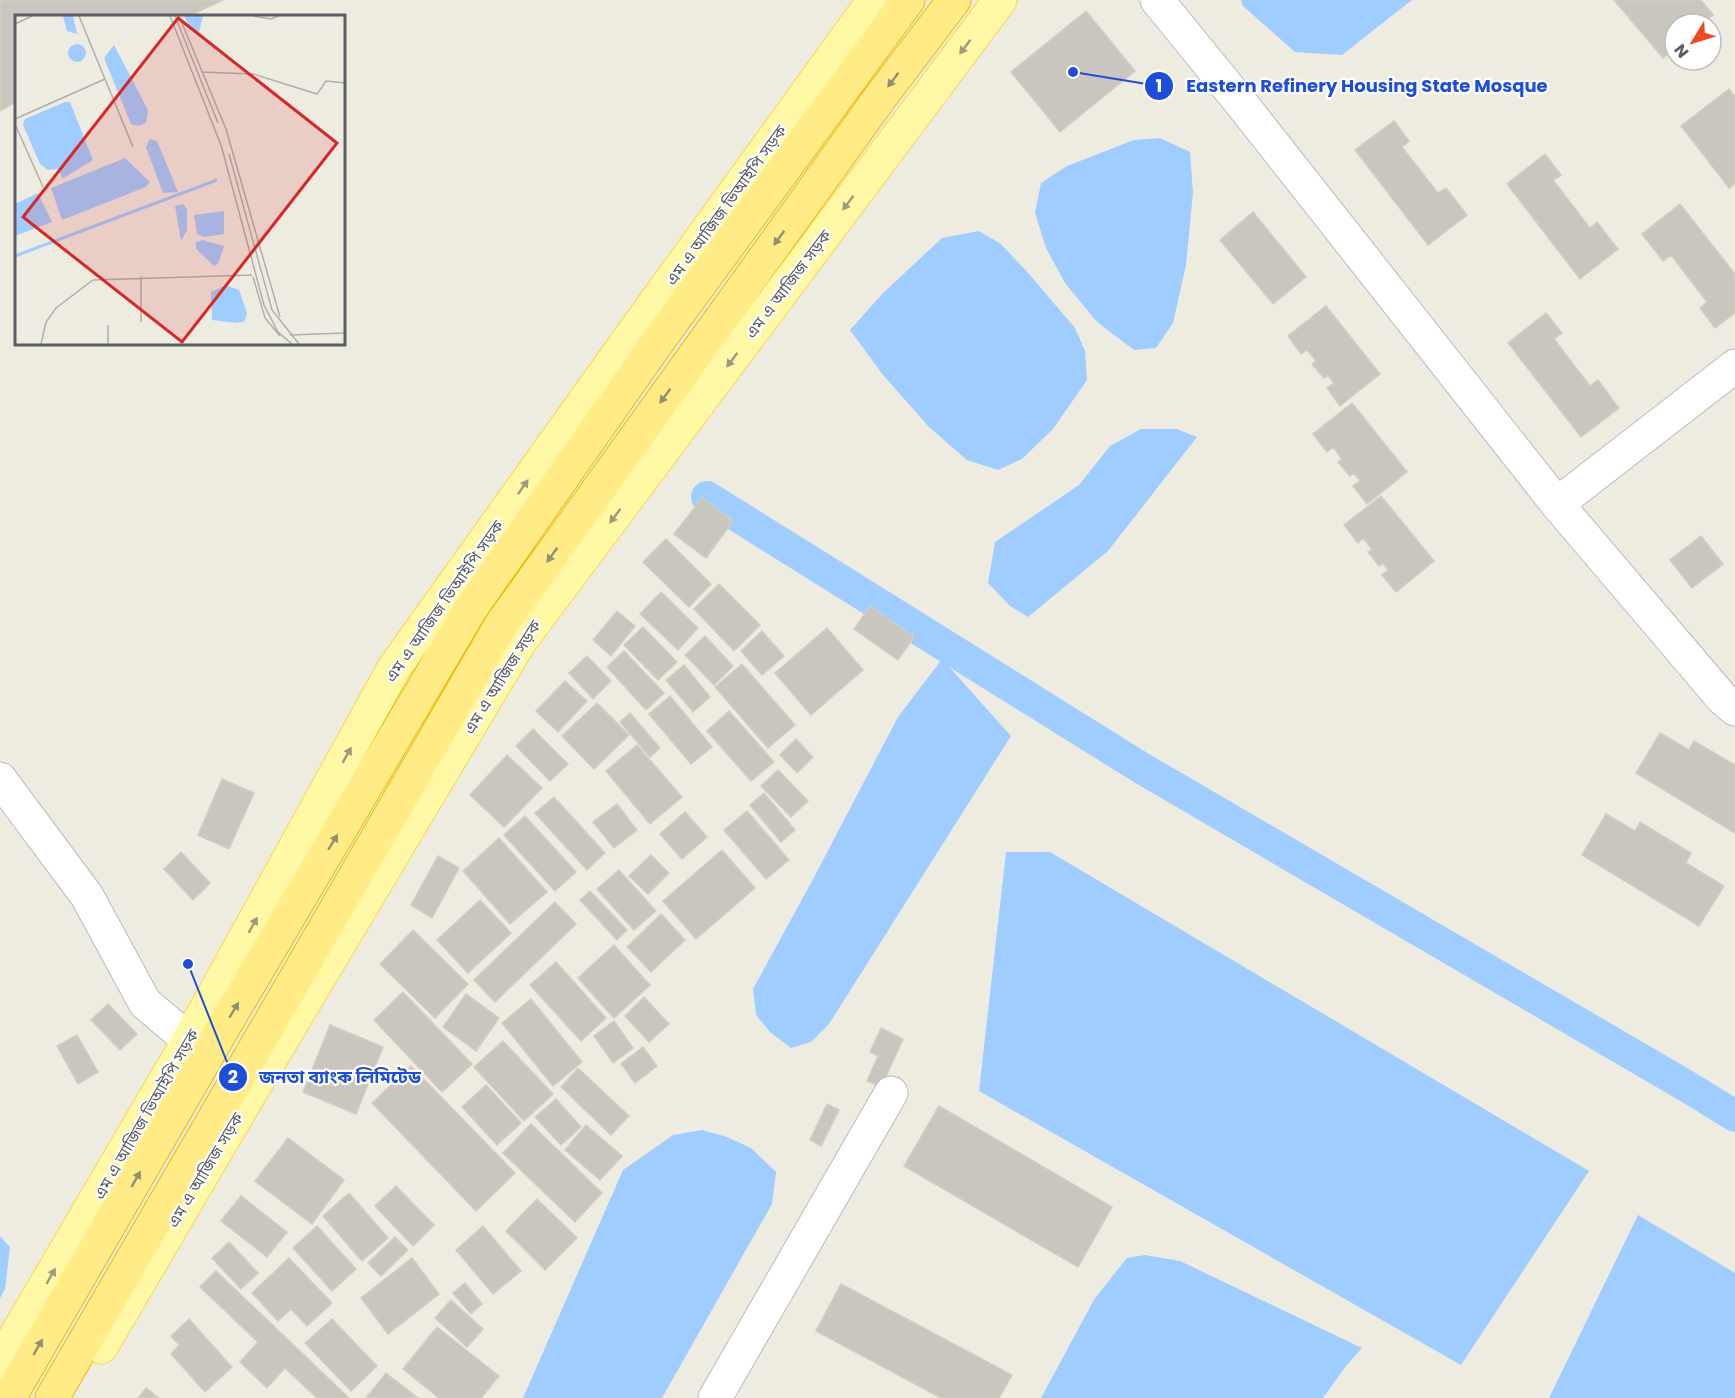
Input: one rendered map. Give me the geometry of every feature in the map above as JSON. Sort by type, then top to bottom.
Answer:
[{"type":"highway","points":[[9,1398],[217,1038],[471,608],[661,337],[908,0]]},
{"type":"highway","points":[[52,1398],[501,625],[879,99],[954,0]]},
{"type":"main road","name":"এম এ আজিজ ভিআইপি সড়ক","points":[[0,1363],[189,1040],[394,668],[874,0]]},
{"type":"main road","name":"এম এ আজিজ সড়ক","points":[[71,1398],[519,644],[1000,0]]},
{"type":"street","points":[[1157,0],[1557,504],[1723,699],[1735,709]]},
{"type":"street","points":[[1557,504],[1735,366]]},
{"type":"street","points":[[0,778],[87,896],[145,1003],[189,1040]]},
{"type":"street","points":[[715,1398],[891,1093]]},
{"type":"water","points":[[1241,0],[1412,0],[1342,55],[1295,52],[1243,6]]},
{"type":"water","points":[[1160,138],[1190,152],[1193,193],[1186,265],[1173,323],[1156,348],[1134,350],[1097,322],[1065,283],[1046,248],[1035,213],[1041,183],[1067,166],[1134,140]]},
{"type":"water","points":[[979,231],[1001,244],[1030,275],[1075,328],[1085,351],[1087,380],[1053,429],[1022,459],[998,470],[967,460],[929,427],[883,375],[850,330],[883,293],[942,238]]},
{"type":"water","points":[[1141,429],[1177,429],[1197,437],[1108,551],[1028,617],[1010,606],[988,583],[995,542],[1079,485],[1110,446]]},
{"type":"water","points":[[942,659],[1011,736],[829,1024],[811,1042],[791,1048],[771,1033],[756,1015],[753,989],[898,717]]},
{"type":"water","points":[[1006,852],[1050,852],[1589,1171],[1461,1365],[979,1091]]},
{"type":"water","points":[[702,1130],[727,1137],[751,1148],[776,1172],[772,1204],[662,1398],[523,1398],[623,1170],[673,1135]]},
{"type":"water","points":[[1638,1215],[1735,1273],[1735,1398],[1549,1398]]},
{"type":"water","points":[[0,1236],[10,1247],[5,1289],[0,1298]]},
{"type":"water","points":[[1145,1255],[1180,1261],[1362,1348],[1323,1398],[1041,1398],[1095,1298],[1127,1258]]},
{"type":"building","points":[[0,0],[223,0],[191,15],[15,15],[15,103],[0,111]]},
{"type":"building","points":[[1614,0],[1701,0],[1711,12],[1663,12],[1663,58]]},
{"type":"building","points":[[1086,11],[1135,71],[1060,132],[1011,72]]},
{"type":"building","points":[[1729,89],[1735,97],[1735,183],[1729,188],[1681,126]]},
{"type":"building","points":[[1394,121],[1409,141],[1402,147],[1438,193],[1446,188],[1467,215],[1428,245],[1355,150]]},
{"type":"building","points":[[1545,154],[1561,175],[1553,180],[1590,228],[1597,222],[1618,249],[1580,279],[1507,184]]},
{"type":"building","points":[[1680,204],[1735,274],[1735,313],[1715,328],[1700,308],[1707,302],[1671,255],[1663,261],[1642,234]]},
{"type":"building","points":[[1253,212],[1306,277],[1273,304],[1220,240]]},
{"type":"building","points":[[1326,306],[1380,374],[1340,406],[1327,388],[1334,383],[1328,375],[1324,378],[1312,364],[1316,361],[1307,350],[1301,354],[1288,336]]},
{"type":"building","points":[[1546,313],[1562,333],[1554,339],[1590,386],[1598,380],[1619,408],[1581,437],[1508,343]]},
{"type":"building","points":[[1352,403],[1407,472],[1367,504],[1353,486],[1360,481],[1354,473],[1350,476],[1338,462],[1342,459],[1333,447],[1327,452],[1313,434]]},
{"type":"building","points":[[1381,496],[1434,561],[1396,592],[1382,575],[1388,570],[1383,563],[1379,566],[1368,552],[1372,549],[1363,538],[1358,543],[1344,525]]},
{"type":"building","points":[[702,498],[733,521],[706,558],[674,534]]},
{"type":"building","points":[[1701,536],[1723,564],[1692,588],[1670,560]]},
{"type":"building","points":[[666,539],[711,584],[689,607],[643,562]]},
{"type":"building","points":[[719,584],[760,625],[734,651],[694,609]]},
{"type":"building","points":[[661,592],[698,628],[678,650],[640,614]]},
{"type":"building","points":[[870,606],[914,637],[898,660],[854,629]]},
{"type":"building","points":[[617,611],[635,626],[611,656],[593,640]]},
{"type":"building","points":[[643,627],[677,662],[658,680],[624,645]]},
{"type":"building","points":[[827,628],[863,670],[811,715],[775,673]]},
{"type":"building","points":[[762,631],[784,656],[762,675],[741,651]]},
{"type":"building","points":[[705,636],[733,666],[714,685],[685,655]]},
{"type":"building","points":[[624,651],[664,693],[646,710],[607,667]]},
{"type":"building","points":[[587,656],[611,681],[593,699],[569,673]]},
{"type":"building","points":[[742,664],[795,725],[768,748],[715,687]]},
{"type":"building","points":[[684,665],[710,697],[693,712],[666,680]]},
{"type":"building","points":[[565,681],[587,701],[558,732],[536,711]]},
{"type":"building","points":[[670,696],[712,747],[691,764],[649,714]]},
{"type":"building","points":[[597,703],[629,735],[594,769],[562,736]]},
{"type":"building","points":[[729,711],[774,762],[751,781],[707,731]]},
{"type":"building","points":[[630,713],[660,748],[650,757],[620,722]]},
{"type":"building","points":[[533,729],[568,764],[550,781],[516,746]]},
{"type":"building","points":[[1660,733],[1689,750],[1694,741],[1735,765],[1735,833],[1636,773]]},
{"type":"building","points":[[796,739],[813,757],[797,773],[780,755]]},
{"type":"building","points":[[637,745],[682,797],[650,824],[606,771]]},
{"type":"building","points":[[507,755],[542,788],[504,827],[470,795]]},
{"type":"building","points":[[778,770],[808,801],[791,817],[761,786]]},
{"type":"building","points":[[222,779],[254,793],[229,849],[198,835]]},
{"type":"building","points":[[764,793],[795,830],[781,842],[750,805]]},
{"type":"building","points":[[554,797],[605,853],[587,870],[535,813]]},
{"type":"building","points":[[617,804],[637,830],[614,848],[593,822]]},
{"type":"building","points":[[747,811],[789,860],[766,879],[724,830]]},
{"type":"building","points":[[685,812],[707,837],[682,859],[660,834]]},
{"type":"building","points":[[1606,814],[1635,831],[1640,822],[1691,853],[1686,863],[1724,886],[1699,926],[1582,855]]},
{"type":"building","points":[[525,816],[576,872],[555,891],[504,835]]},
{"type":"building","points":[[499,838],[547,892],[510,924],[463,871]]},
{"type":"building","points":[[722,850],[755,888],[696,939],[663,901]]},
{"type":"building","points":[[181,852],[210,883],[193,900],[164,869]]},
{"type":"building","points":[[651,855],[669,873],[648,894],[629,876]]},
{"type":"building","points":[[438,856],[459,868],[432,918],[411,905]]},
{"type":"building","points":[[619,870],[656,911],[634,930],[597,889]]},
{"type":"building","points":[[590,891],[627,930],[617,940],[580,900]]},
{"type":"building","points":[[480,900],[511,933],[468,973],[437,940]]},
{"type":"building","points":[[555,902],[576,924],[495,1002],[474,980]]},
{"type":"building","points":[[661,914],[685,940],[651,972],[627,947]]},
{"type":"building","points":[[413,930],[468,984],[435,1018],[380,964]]},
{"type":"building","points":[[614,945],[650,985],[614,1018],[578,978]]},
{"type":"building","points":[[556,962],[606,1018],[581,1041],[530,985]]},
{"type":"building","points":[[403,992],[472,1064],[442,1092],[374,1020]]},
{"type":"building","points":[[466,994],[499,1018],[476,1051],[443,1027]]},
{"type":"building","points":[[644,997],[669,1024],[649,1042],[625,1016]]},
{"type":"building","points":[[531,999],[582,1062],[553,1086],[502,1023]]},
{"type":"building","points":[[108,1004],[137,1034],[120,1050],[91,1020]]},
{"type":"building","points":[[614,1021],[633,1048],[613,1063],[594,1036]]},
{"type":"building","points":[[330,1025],[383,1047],[356,1114],[303,1092]]},
{"type":"building","points":[[881,1028],[903,1039],[881,1087],[867,1081],[878,1056],[870,1052]]},
{"type":"building","points":[[77,1035],[98,1072],[78,1084],[57,1046]]},
{"type":"building","points":[[503,1041],[553,1094],[524,1121],[474,1067]]},
{"type":"building","points":[[643,1047],[657,1066],[635,1083],[621,1064]]},
{"type":"building","points":[[411,1066],[515,1173],[476,1211],[372,1103]]},
{"type":"building","points":[[578,1068],[629,1116],[611,1135],[561,1087]]},
{"type":"building","points":[[486,1085],[521,1123],[497,1145],[462,1107]]},
{"type":"building","points":[[556,1099],[581,1127],[561,1145],[535,1117]]},
{"type":"building","points":[[827,1104],[839,1110],[821,1146],[810,1140]]},
{"type":"building","points":[[939,1106],[1112,1207],[1078,1267],[904,1166]]},
{"type":"building","points":[[531,1124],[602,1193],[575,1222],[503,1153]]},
{"type":"building","points":[[586,1125],[622,1156],[600,1180],[565,1150]]},
{"type":"building","points":[[288,1138],[344,1180],[312,1224],[255,1181]]},
{"type":"building","points":[[396,1186],[434,1225],[413,1246],[375,1206]]},
{"type":"building","points":[[349,1193],[388,1238],[362,1261],[323,1216]]},
{"type":"building","points":[[241,1196],[287,1232],[267,1257],[221,1221]]},
{"type":"building","points":[[537,1199],[577,1238],[545,1270],[506,1231]]},
{"type":"building","points":[[317,1226],[356,1269],[332,1291],[293,1248]]},
{"type":"building","points":[[483,1226],[521,1271],[493,1294],[456,1250]]},
{"type":"building","points":[[395,1237],[408,1250],[381,1276],[368,1263]]},
{"type":"building","points":[[229,1242],[258,1273],[241,1289],[212,1258]]},
{"type":"building","points":[[289,1258],[332,1303],[307,1326],[291,1309],[278,1321],[252,1293]]},
{"type":"building","points":[[412,1258],[439,1294],[388,1334],[361,1298]]},
{"type":"building","points":[[216,1271],[349,1398],[317,1398],[285,1368],[267,1388],[240,1362],[258,1342],[200,1287]]},
{"type":"building","points":[[465,1283],[482,1304],[471,1314],[453,1293]]},
{"type":"building","points":[[841,1284],[1012,1375],[999,1398],[941,1398],[816,1331]]},
{"type":"building","points":[[451,1300],[483,1329],[467,1347],[435,1318]]},
{"type":"building","points":[[189,1319],[232,1367],[205,1392],[171,1354],[179,1345],[171,1336]]},
{"type":"building","points":[[332,1319],[377,1366],[351,1391],[305,1343]]},
{"type":"building","points":[[437,1327],[499,1376],[481,1398],[439,1398],[403,1369]]},
{"type":"building","points":[[386,1373],[418,1398],[366,1398]]},
{"type":"building","points":[[146,1388],[159,1398],[138,1398]]},
{"type":"waterway","points":[[707,497],[1143,769],[1735,1116]]},
{"type":"place","name":"Eastern Refinery Housing State Mosque","points":[[1073,72]]},
{"type":"place","name":"জনতা ব্যাংক লিমিটেড","points":[[188,964]]}]
